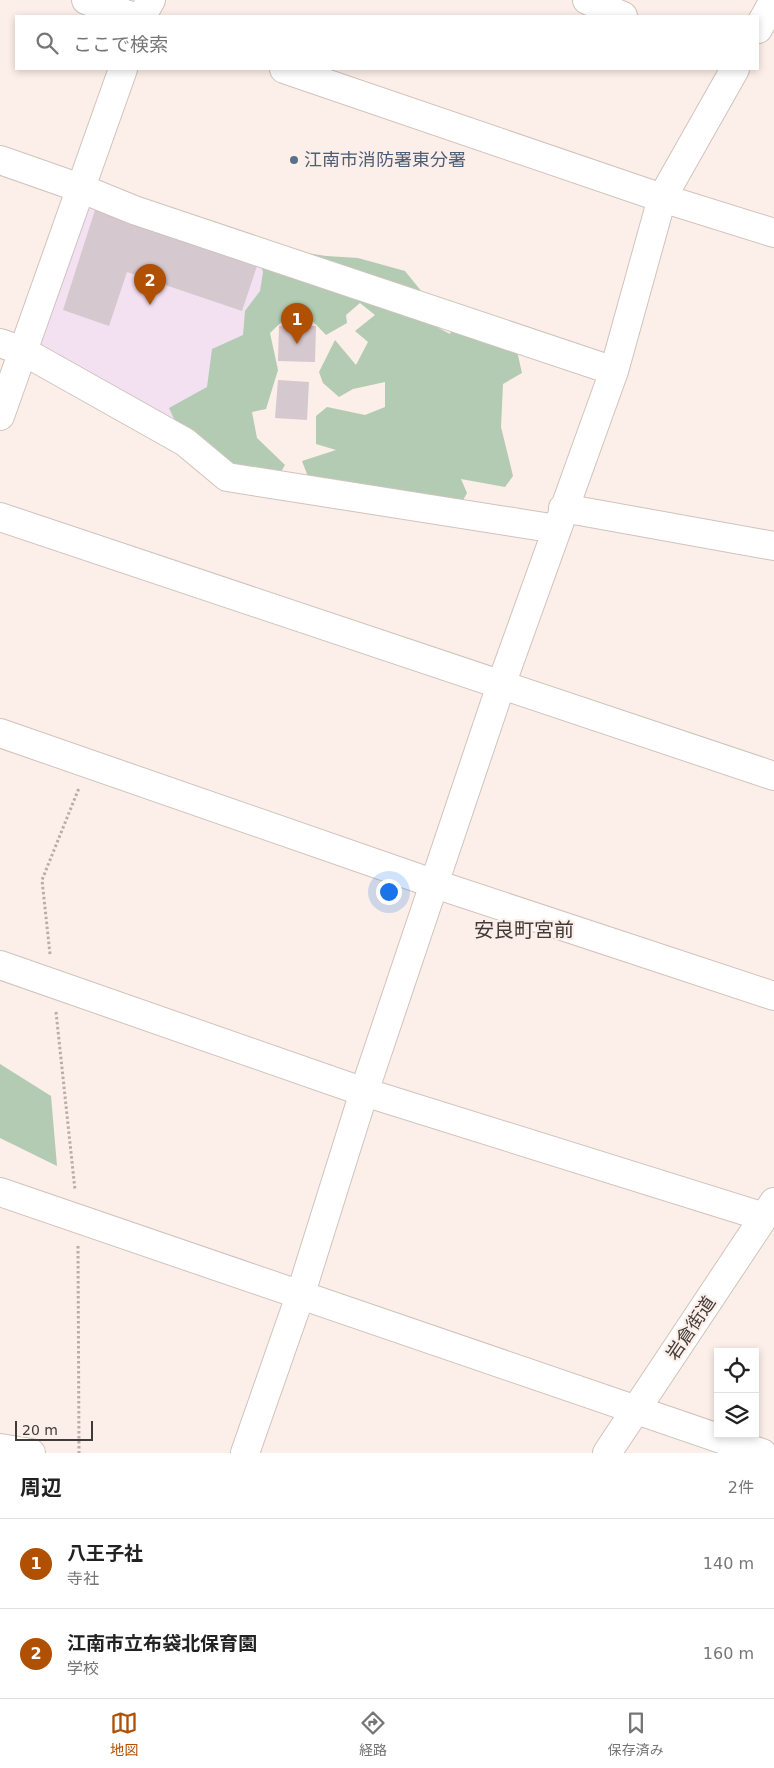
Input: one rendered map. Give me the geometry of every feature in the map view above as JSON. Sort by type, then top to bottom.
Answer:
[{"type":"street","points":[[86,0],[128,15]]},
{"type":"street","points":[[143,15],[151,0]]},
{"type":"street","points":[[587,0],[620,15]]},
{"type":"street","points":[[759,27],[774,0]]},
{"type":"street","points":[[0,416],[11,347],[80,188],[123,70]]},
{"type":"street","points":[[287,70],[662,198],[774,233]]},
{"type":"street","points":[[245,1453],[300,1296],[364,1092],[501,685],[614,371],[662,198],[734,70]]},
{"type":"street","points":[[0,160],[80,188],[134,210],[614,371]]},
{"type":"street","points":[[11,347],[185,442],[227,477],[774,546]]},
{"type":"street","points":[[0,517],[774,776]]},
{"type":"street","points":[[0,733],[435,884],[774,996]]},
{"type":"street","points":[[0,965],[364,1092],[769,1210]]},
{"type":"street","points":[[0,1192],[762,1453]]},
{"type":"street","name":"岩倉街道","points":[[607,1453],[769,1210]]},
{"type":"street","points":[[0,1448],[31,1453]]},
{"type":"path","points":[[79,1453],[78,1218],[42,880],[89,764]]},
{"type":"shaded area","points":[[80,188],[278,258],[207,460],[23,351]]},
{"type":"green space","points":[[274,248],[326,256],[358,258],[405,271],[422,292],[423,308],[427,319],[431,323],[450,334],[456,318],[514,338],[522,373],[503,384],[501,427],[513,476],[505,487],[461,479],[467,493],[456,513],[310,482],[302,461],[336,450],[316,444],[316,416],[327,407],[365,415],[385,407],[385,382],[353,389],[339,397],[323,383],[319,372],[335,340],[356,365],[368,342],[355,331],[375,315],[360,303],[346,315],[347,323],[326,335],[298,306],[270,333],[278,370],[266,409],[252,412],[257,438],[285,465],[276,480],[235,470],[185,442],[169,408],[207,387],[212,349],[243,335],[245,311],[260,291],[263,272],[257,251]]},
{"type":"green space","points":[[0,1064],[51,1096],[57,1166],[0,1138]]},
{"type":"building","points":[[95,210],[258,263],[242,311],[127,272],[109,326],[63,310]]},
{"type":"building","points":[[279,326],[316,326],[315,362],[278,361]]},
{"type":"building","points":[[278,380],[309,382],[307,420],[275,418]]},
{"type":"place","name":"江南市消防署東分署","points":[[294,160]]},
{"type":"place","name":"江南市立布袋北保育園","points":[[150,305]]},
{"type":"place","name":"八王子社","points":[[297,344]]},
{"type":"district","name":"安良町宮前","points":[[524,930]]}]
